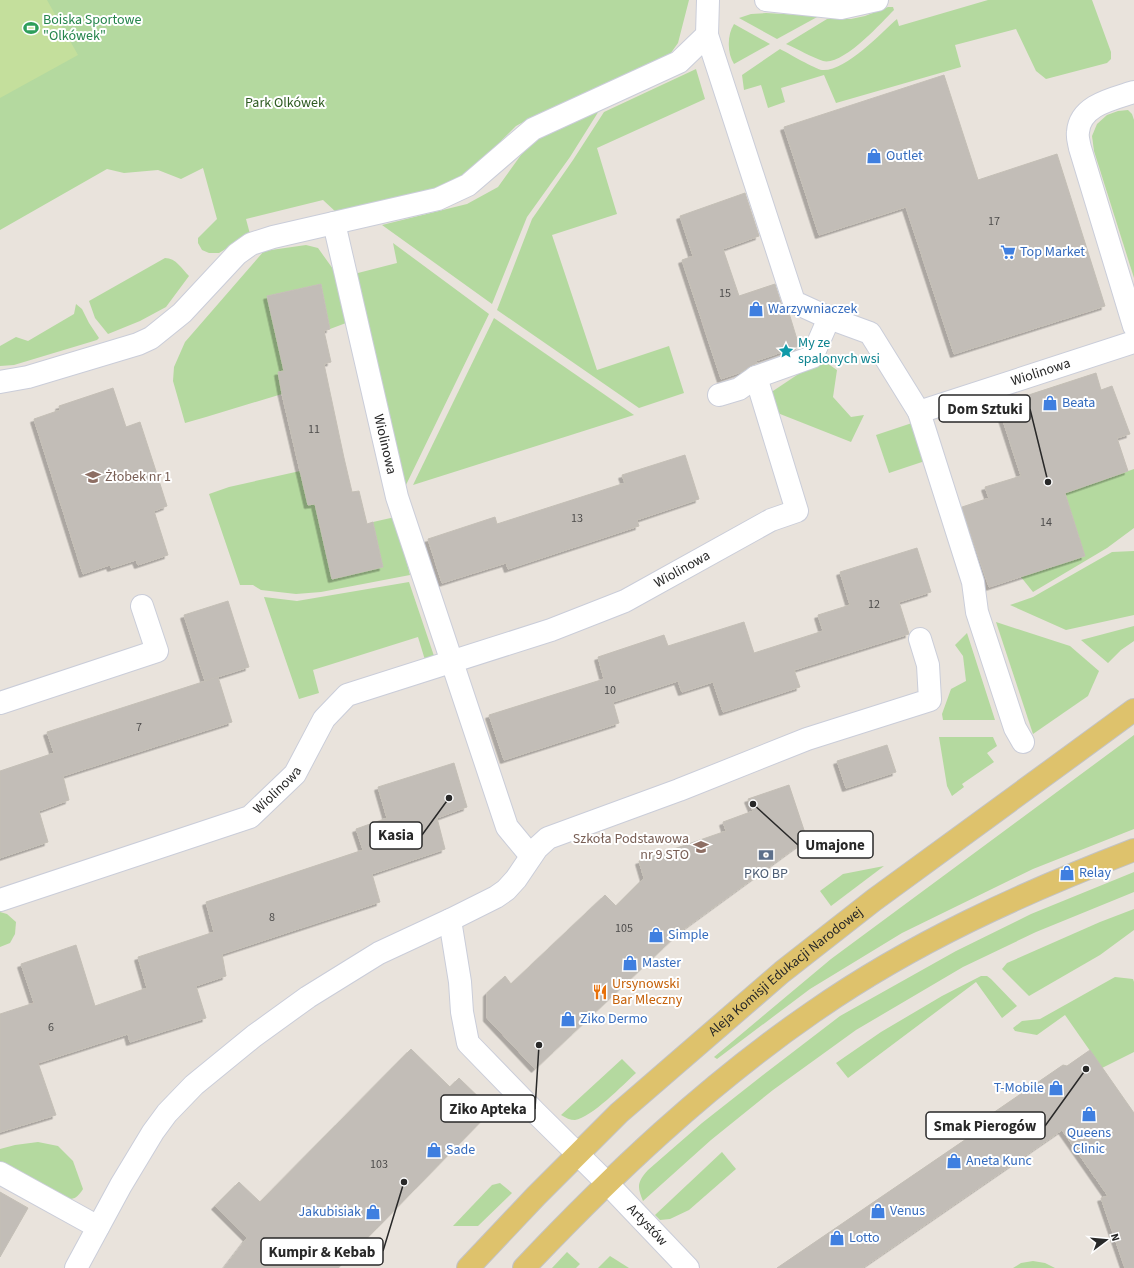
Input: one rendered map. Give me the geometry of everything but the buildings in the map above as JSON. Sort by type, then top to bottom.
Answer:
[{"type":"main road","name":"Aleja Komisji Edukacji Narodowej","points":[[468,1268],[536,1196],[619,1113],[764,988],[824,938],[991,813],[1134,710]]},
{"type":"main road","points":[[524,1268],[607,1183],[662,1131],[724,1079],[814,1011],[860,981],[956,927],[1038,889],[1134,850]]},
{"type":"street","points":[[708,0],[707,35],[794,302],[829,318],[870,333],[919,412],[972,582],[977,612],[1015,728],[1023,742]]},
{"type":"street","points":[[766,0],[841,8],[877,0]]},
{"type":"street","points":[[0,382],[28,377],[151,338],[182,313],[237,254],[252,244],[273,237],[438,199],[468,185],[532,129],[679,62],[707,35]]},
{"type":"street","points":[[1134,92],[1099,104],[1090,110],[1082,121],[1078,132],[1080,148],[1134,326]]},
{"type":"street","name":"Wiolinowa","points":[[334,223],[396,497],[507,827],[531,856]]},
{"type":"street","points":[[719,395],[739,389],[756,377],[812,357],[829,318]]},
{"type":"street","name":"Wiolinowa","points":[[919,412],[1134,342]]},
{"type":"street","name":"Wiolinowa","points":[[0,900],[250,817],[296,774],[324,719],[347,694],[551,630],[625,601],[771,520],[797,511],[756,377]]},
{"type":"street","points":[[0,703],[157,651],[142,606]]},
{"type":"street","points":[[76,1268],[153,1132],[167,1113],[194,1085],[254,1036],[308,997],[379,953],[450,920],[506,890],[516,879],[537,848],[548,838],[679,790],[807,739],[930,700],[928,665],[920,639]]},
{"type":"street","name":"Artystów","points":[[450,920],[460,982],[462,1012],[468,1043],[607,1183],[688,1268]]},
{"type":"street","points":[[0,1173],[98,1227]]},
{"type":"green space","name":"Park Olkówek","points":[[0,0],[689,0],[678,43],[668,57],[516,126],[502,140],[490,160],[473,182],[337,213],[323,200],[246,219],[250,234],[219,253],[209,253],[202,250],[198,243],[198,238],[217,219],[203,168],[181,179],[158,170],[124,173],[107,169],[0,230]]},
{"type":"green space","name":"Boiska Sportowe \"Olkówek\"","points":[[0,0],[47,0],[78,55],[0,98]]},
{"type":"green space","points":[[988,0],[1092,0],[1111,52],[1111,59],[1107,63],[1046,79],[1036,71],[1016,29],[955,45],[961,67],[836,103],[824,75],[781,88],[785,102],[768,108],[761,85],[744,90],[742,75],[780,49],[819,69],[831,69],[852,58],[897,19],[899,26]]},
{"type":"green space","points":[[888,7],[893,7],[894,10],[871,33],[841,57],[831,61],[823,61],[786,44],[827,19],[851,19],[865,16]]},
{"type":"green space","points":[[766,13],[819,16],[777,39],[739,18],[751,14]]},
{"type":"green space","points":[[734,24],[770,44],[734,64],[730,55],[729,39]]},
{"type":"green space","points":[[696,69],[705,99],[597,148],[617,214],[552,235],[597,370],[669,346],[684,393],[639,408],[497,310],[532,219],[604,112]]},
{"type":"green space","points":[[602,106],[570,157],[527,217],[492,304],[382,225],[467,204],[498,187],[531,141]]},
{"type":"green space","points":[[1128,110],[1132,114],[1134,120],[1134,278],[1094,151],[1092,136],[1097,124],[1107,115],[1118,111]]},
{"type":"green space","points":[[393,243],[489,314],[405,487],[354,274],[397,263]]},
{"type":"green space","points":[[306,245],[318,248],[333,269],[346,323],[330,329],[321,284],[267,296],[284,371],[278,372],[282,394],[185,423],[173,381],[174,367],[185,342],[264,251]]},
{"type":"green space","points":[[165,258],[169,258],[176,262],[189,276],[166,307],[140,321],[108,334],[95,318],[89,301]]},
{"type":"green space","points":[[76,304],[82,309],[99,338],[97,340],[14,365],[0,366],[0,346],[16,337],[28,341],[74,314]]},
{"type":"green space","points":[[494,318],[634,415],[413,485]]},
{"type":"green space","points":[[821,359],[837,370],[833,397],[851,417],[864,415],[851,442],[770,410],[767,395]]},
{"type":"green space","points":[[912,423],[925,461],[889,473],[876,435]]},
{"type":"green space","points":[[1134,469],[1134,528],[1107,548],[1033,592],[1021,577],[1085,556],[1065,493]]},
{"type":"green space","points":[[300,471],[308,505],[315,504],[332,579],[383,567],[373,522],[395,517],[410,575],[321,592],[296,594],[261,590],[253,585],[240,585],[209,494],[229,487]]},
{"type":"green space","points":[[1134,551],[1134,615],[1066,630],[1010,605],[1033,597],[1112,552]]},
{"type":"green space","points":[[409,582],[434,656],[425,660],[418,637],[313,670],[319,693],[299,699],[264,597],[297,601]]},
{"type":"green space","points":[[996,622],[1070,646],[1099,671],[1088,696],[1033,734]]},
{"type":"green space","points":[[1134,626],[1134,641],[1121,650],[1108,663],[1081,640]]},
{"type":"green space","points":[[967,633],[995,720],[943,720],[942,714],[951,689],[966,681],[963,656],[955,645]]},
{"type":"green space","points":[[1134,735],[1134,829],[1033,869],[902,933],[810,989],[717,1059],[714,1057],[831,959]]},
{"type":"green space","points":[[939,737],[993,737],[997,746],[987,753],[994,762],[962,784],[964,787],[952,796],[947,786]]},
{"type":"green space","points":[[884,866],[831,906],[820,891],[843,874]]},
{"type":"green space","points":[[1134,872],[1134,892],[1036,932],[963,967],[856,1030],[773,1090],[711,1140],[643,1201],[639,1185],[640,1181],[648,1170],[702,1123],[840,1016],[956,951],[1031,914]]},
{"type":"green space","points":[[1134,909],[1134,930],[1100,955],[1029,996],[1002,969],[1007,963],[1100,922]]},
{"type":"green space","points":[[0,912],[7,914],[16,922],[15,934],[10,943],[0,947]]},
{"type":"green space","points":[[981,976],[987,976],[991,979],[1017,1006],[1002,1018],[976,982],[848,1078],[836,1063],[881,1032],[942,996]]},
{"type":"green space","points":[[1115,977],[1133,979],[1134,982],[1134,1052],[1102,1068],[1065,1015],[1037,1035],[1015,1031],[1013,1028],[1022,1021],[1040,1019]]},
{"type":"green space","points":[[622,1059],[636,1073],[616,1092],[582,1118],[573,1120],[561,1115]]},
{"type":"green space","points":[[38,1142],[58,1146],[73,1161],[83,1189],[76,1197],[71,1199],[60,1198],[0,1164],[0,1149],[15,1145]]},
{"type":"green space","points":[[722,1152],[736,1169],[689,1210],[670,1219],[660,1220],[655,1215]]},
{"type":"green space","points":[[500,1183],[512,1193],[478,1226],[453,1226],[492,1185]]},
{"type":"green space","points":[[567,1252],[580,1264],[576,1268],[552,1268]]},
{"type":"green space","points":[[610,1256],[629,1268],[598,1268]]},
{"type":"green space","points":[[1033,1261],[1045,1263],[1055,1268],[1013,1268],[1021,1263]]},
{"type":"place","name":"Boiska Sportowe \"Olkówek\"","points":[[31,28]]},
{"type":"place","name":"Outlet","points":[[874,156]]},
{"type":"place","name":"Top Market","points":[[1008,252]]},
{"type":"place","name":"Warzywniaczek","points":[[756,309]]},
{"type":"place","name":"My ze spalonych wsi","points":[[786,351]]},
{"type":"place","name":"Beata","points":[[1050,403]]},
{"type":"place","name":"Żłobek nr 1","points":[[93,477]]},
{"type":"place","name":"Dom Sztuki","points":[[1048,482]]},
{"type":"place","name":"Kasia","points":[[449,798]]},
{"type":"place","name":"Umajone","points":[[753,804]]},
{"type":"place","name":"Szkoła Podstawowa nr 9 STO","points":[[701,847]]},
{"type":"place","name":"PKO BP","points":[[766,855]]},
{"type":"place","name":"Relay","points":[[1067,873]]},
{"type":"place","name":"Simple","points":[[656,935]]},
{"type":"place","name":"Master","points":[[630,963]]},
{"type":"place","name":"Ursynowski Bar Mleczny","points":[[600,992]]},
{"type":"place","name":"Ziko Dermo","points":[[568,1019]]},
{"type":"place","name":"Ziko Apteka","points":[[539,1045]]},
{"type":"place","name":"Smak Pierogów","points":[[1086,1069]]},
{"type":"place","name":"T-Mobile","points":[[1056,1088]]},
{"type":"place","name":"Queens Clinic","points":[[1089,1114]]},
{"type":"place","name":"Sade","points":[[434,1150]]},
{"type":"place","name":"Aneta Kunc","points":[[954,1161]]},
{"type":"place","name":"Kumpir & Kebab","points":[[404,1182]]},
{"type":"place","name":"Venus","points":[[878,1211]]},
{"type":"place","name":"Jakubisiak","points":[[373,1212]]},
{"type":"place","name":"Lotto","points":[[837,1238]]}]
